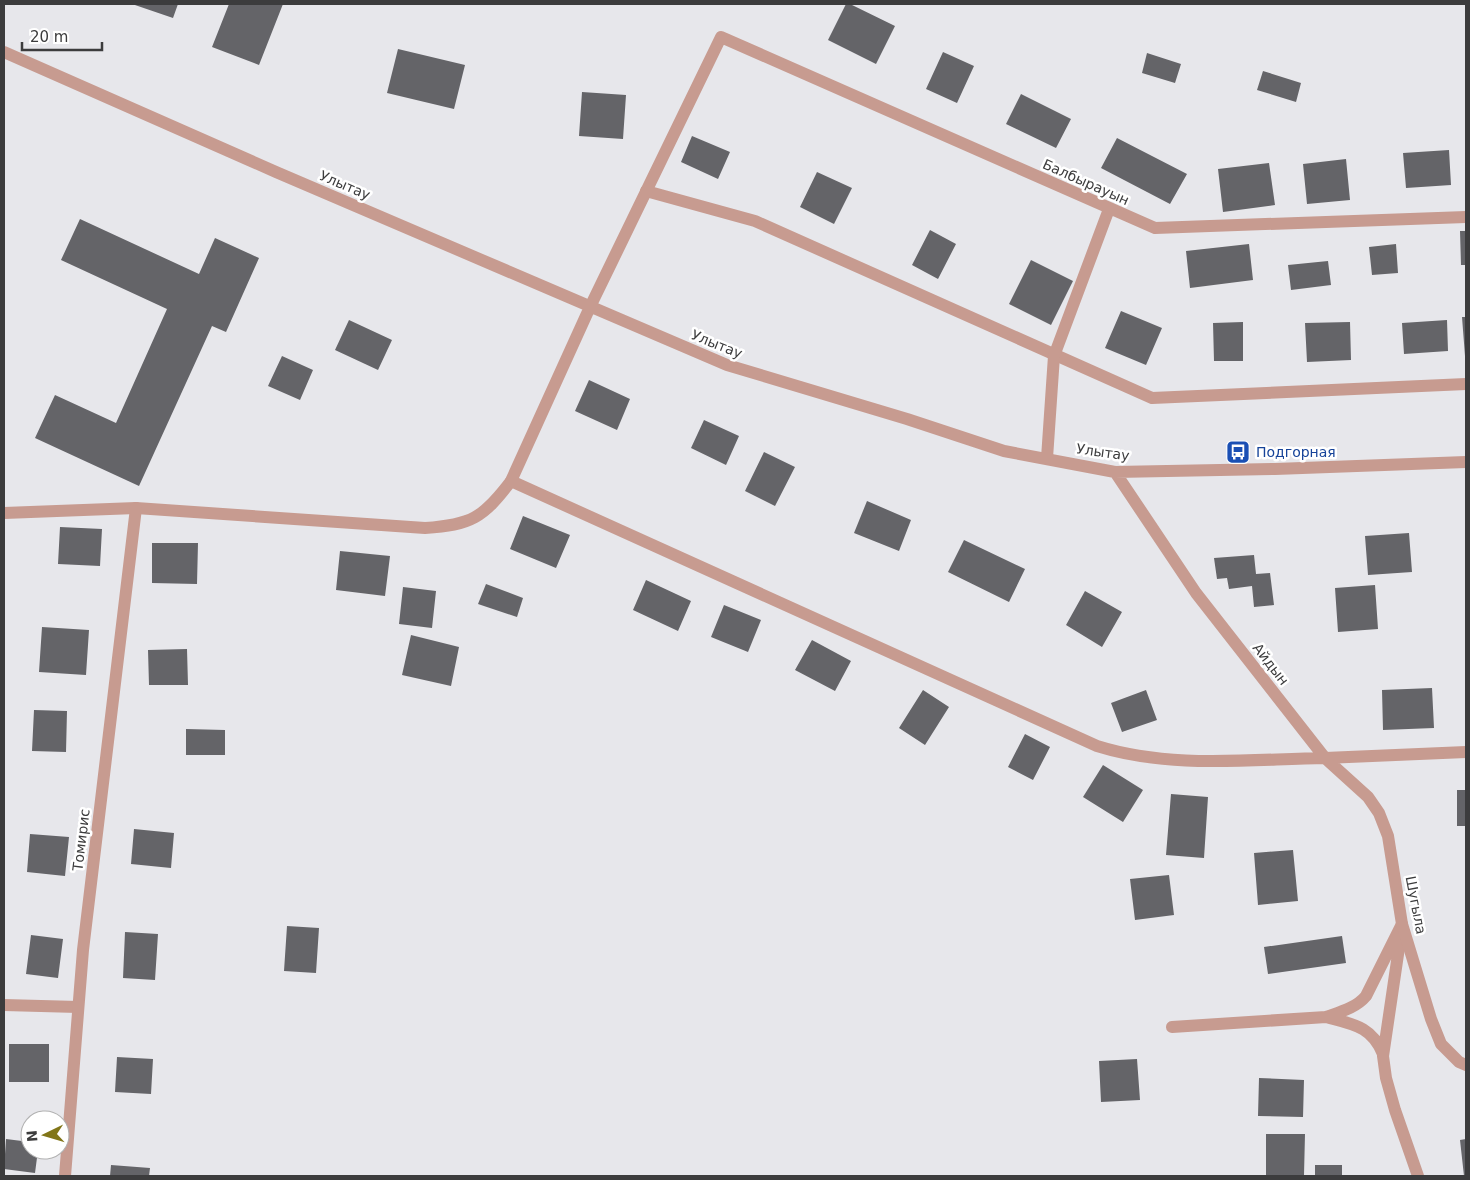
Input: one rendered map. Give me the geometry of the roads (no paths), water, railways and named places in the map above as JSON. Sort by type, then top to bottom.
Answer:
[{"type":"street","name":"Балбырауын","points":[[646,190],[721,37],[1155,228],[1466,217]]},
{"type":"street","name":"Улытау","points":[[4,52],[727,365],[907,419],[1004,451],[1115,472],[1276,469],[1466,462]]},
{"type":"street","points":[[4,513],[136,508],[425,528],[451,526],[477,518],[494,503],[510,481],[646,190],[755,221],[1054,356],[1152,398],[1466,384]]},
{"type":"street","points":[[1047,458],[1054,356],[1109,209]]},
{"type":"street","name":"Айдын","points":[[1115,472],[1196,593],[1325,758]]},
{"type":"street","points":[[510,481],[1097,746],[1121,753],[1176,760],[1325,758],[1466,752]]},
{"type":"street","name":"Томирис","points":[[65,1176],[84,940],[136,508]]},
{"type":"street","name":"Шугыла","points":[[1325,758],[1368,797],[1379,813],[1388,836],[1402,924],[1441,1044],[1459,1062],[1466,1065]]},
{"type":"street","points":[[1326,1017],[1360,1003],[1366,996],[1402,924]]},
{"type":"street","points":[[1383,1056],[1402,924]]},
{"type":"street","points":[[4,1005],[78,1007]]},
{"type":"street","points":[[1172,1027],[1326,1017],[1349,1023],[1370,1032],[1378,1042],[1383,1056],[1396,1110],[1418,1176]]},
{"type":"place","name":"Подгорная","points":[[1238,452]]}]
